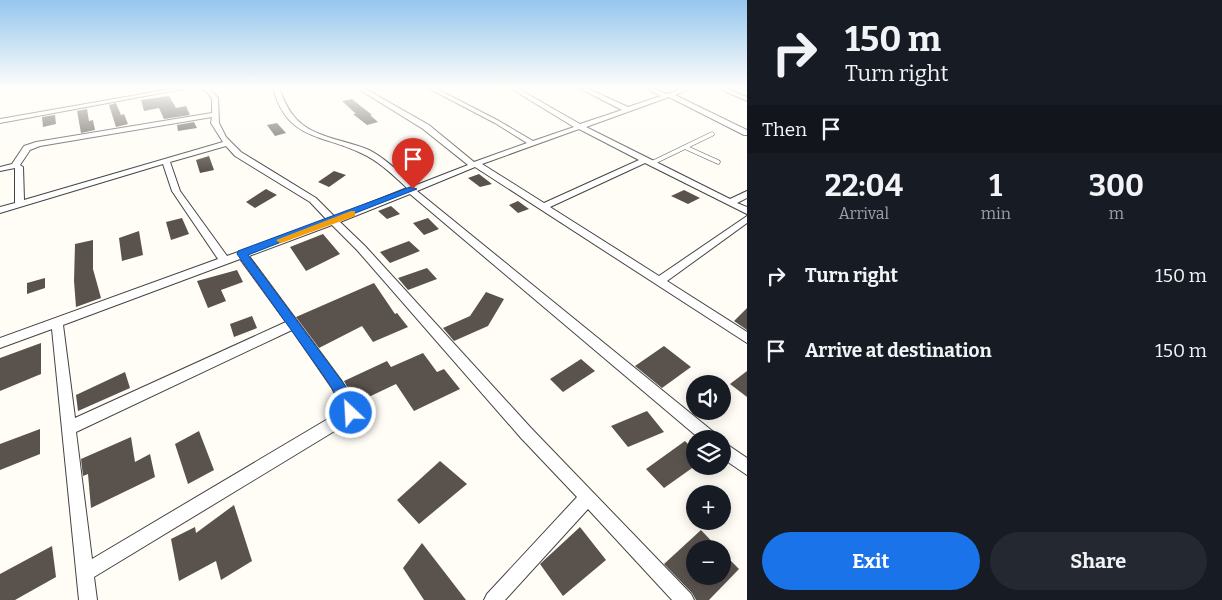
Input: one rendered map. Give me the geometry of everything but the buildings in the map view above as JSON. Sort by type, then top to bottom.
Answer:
[{"type":"street","points":[[0,121],[27,116]]},
{"type":"street","points":[[14,166],[27,148],[39,144],[208,116]]},
{"type":"street","points":[[214,116],[215,123],[227,143],[238,154],[313,200],[361,248],[519,425],[685,600]]},
{"type":"street","points":[[288,116],[295,124],[342,145],[363,151],[384,163],[412,189],[700,430]]},
{"type":"street","points":[[407,116],[426,127],[475,164],[747,338]]},
{"type":"street","points":[[485,116],[533,144]]},
{"type":"street","points":[[561,116],[747,211]]},
{"type":"street","points":[[0,343],[333,221],[475,164],[611,116]]},
{"type":"street","points":[[711,116],[747,134]]},
{"type":"street","points":[[0,210],[227,143]]},
{"type":"street","points":[[166,161],[176,191],[224,260]]},
{"type":"street","points":[[543,206],[648,162]]},
{"type":"street","points":[[0,169],[14,166],[19,167],[20,204]]},
{"type":"street","points":[[730,202],[747,194]]},
{"type":"street","points":[[659,282],[747,219]]},
{"type":"street","points":[[85,573],[351,413],[350,404],[242,254]]},
{"type":"street","points":[[57,322],[88,600]]},
{"type":"street","points":[[69,428],[294,324]]},
{"type":"street","points":[[731,455],[747,468]]},
{"type":"street","points":[[493,600],[587,498]]},
{"type":"lane","points":[[648,162],[687,148],[712,134]]},
{"type":"lane","points":[[687,148],[718,162]]},
{"type":"slow traffic","points":[[280,240],[351,213]]},
{"type":"route","points":[[351,413],[350,404],[242,254],[413,189]]}]
